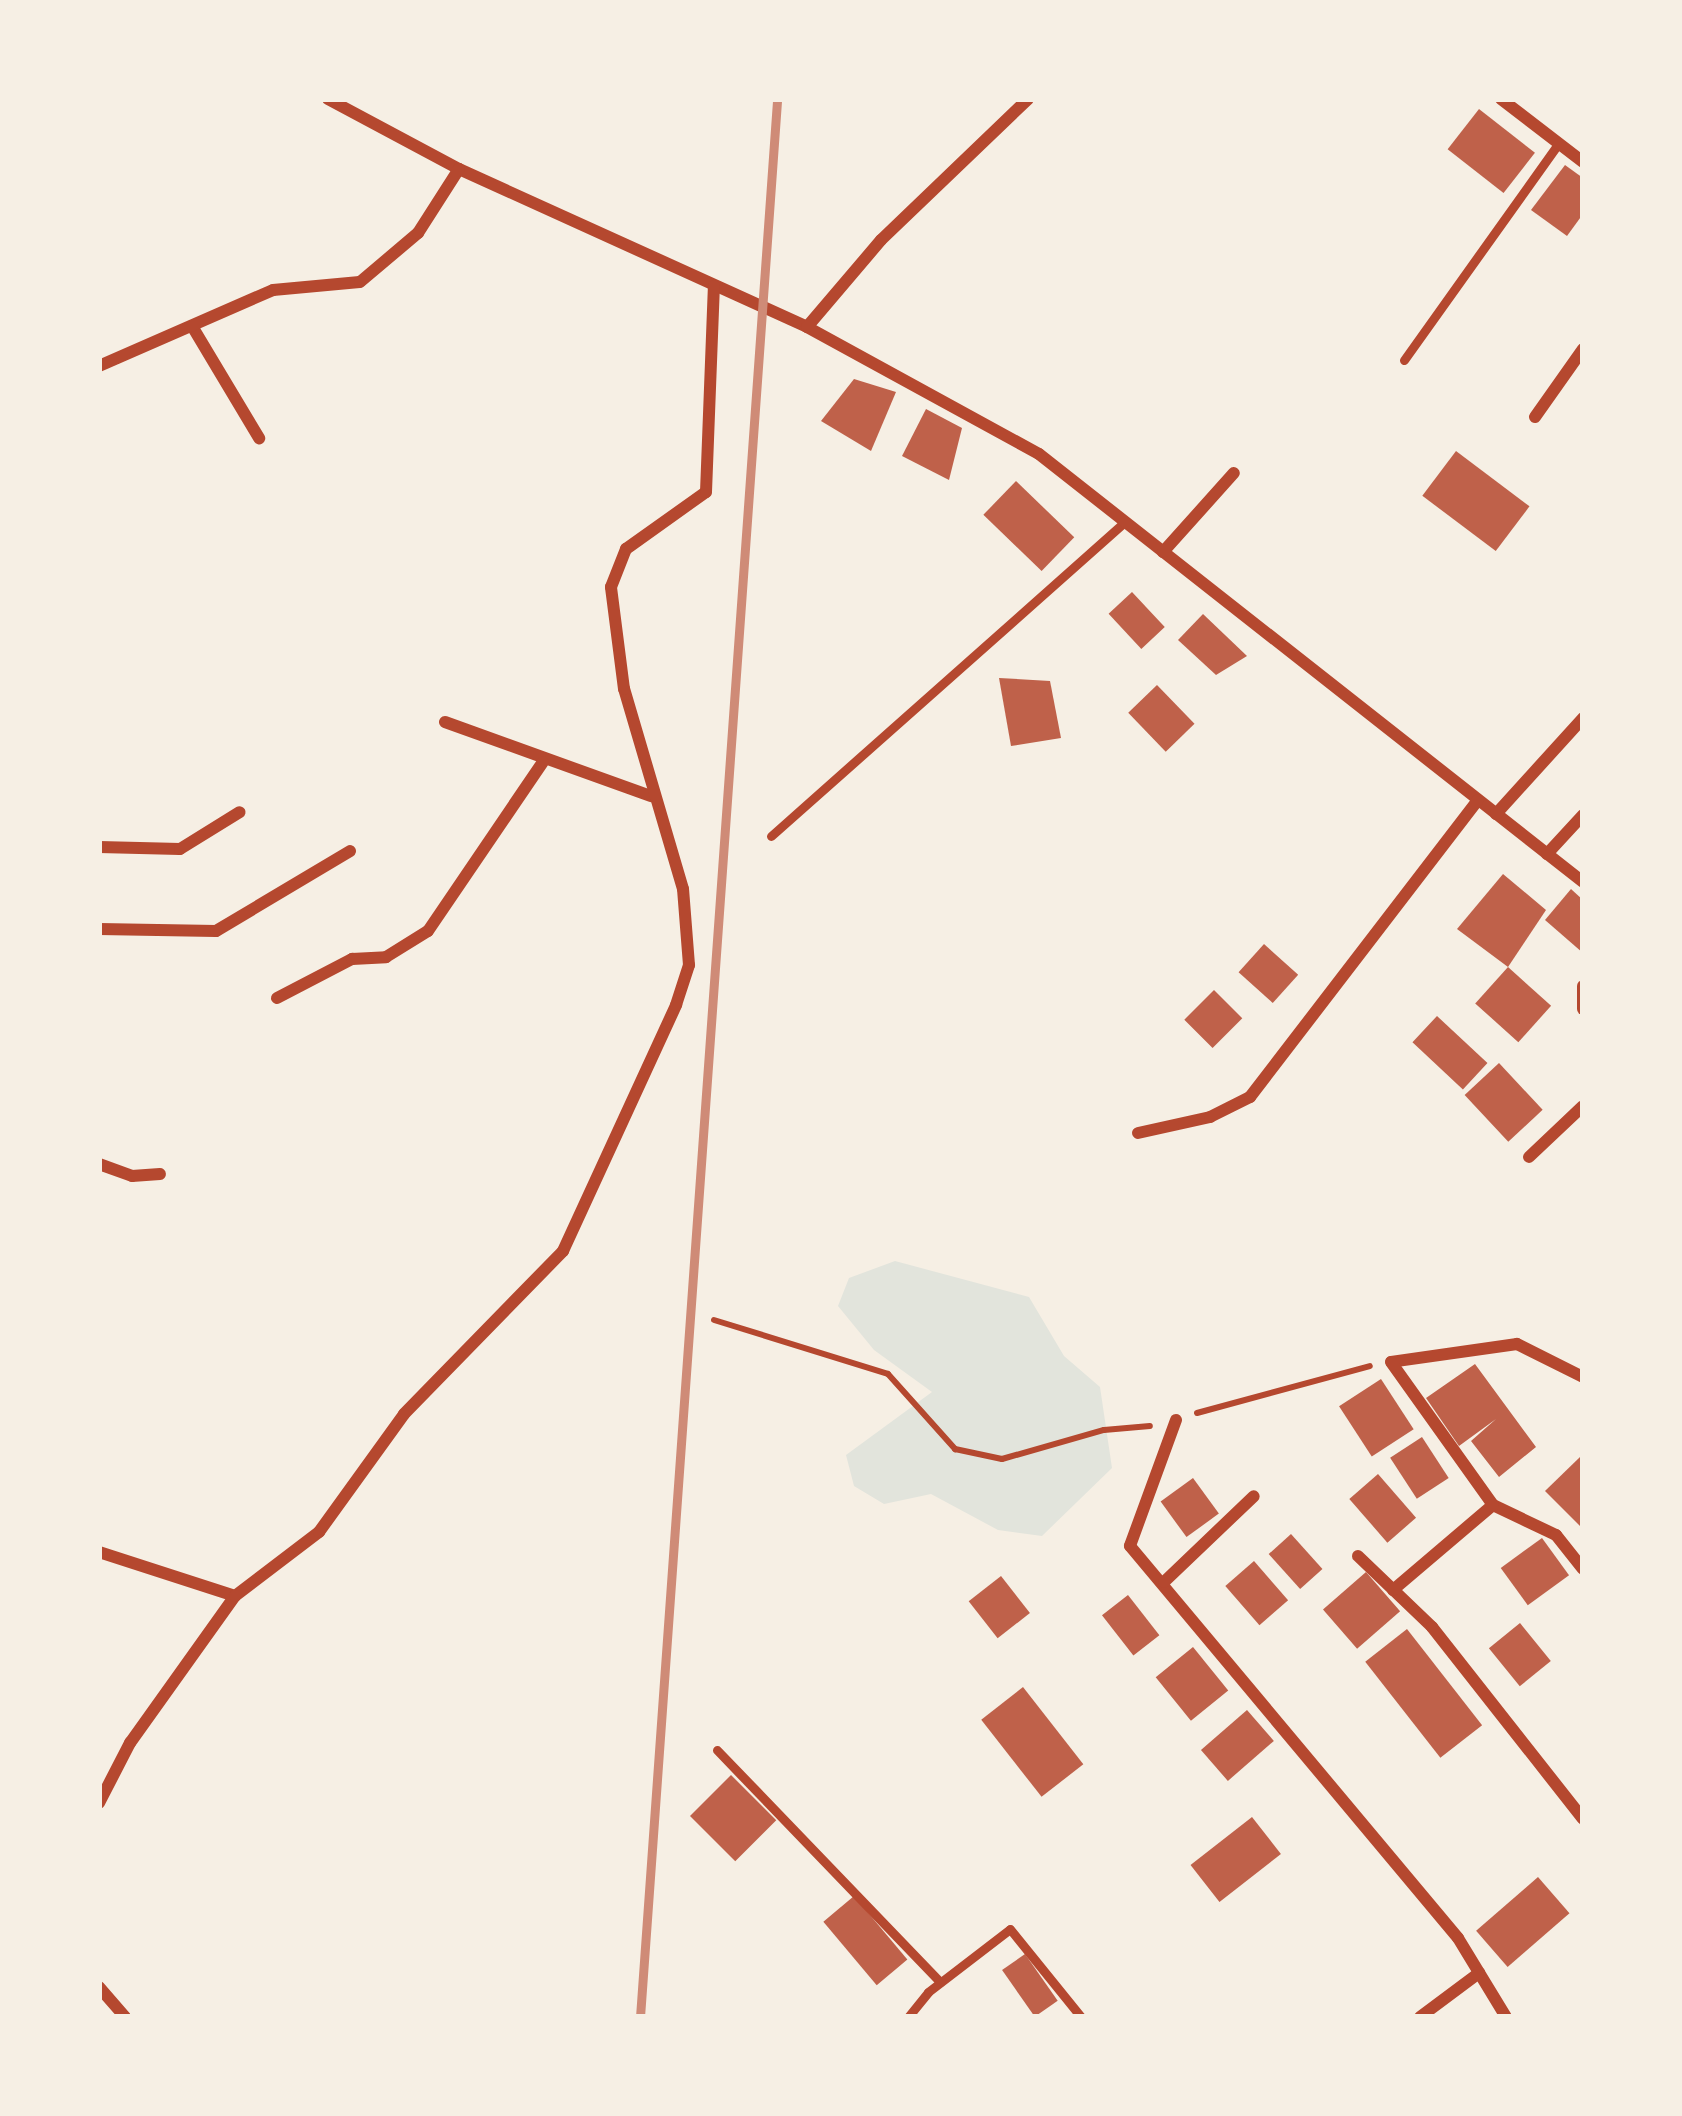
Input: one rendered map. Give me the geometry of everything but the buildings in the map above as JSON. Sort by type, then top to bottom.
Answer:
[{"type":"street","points":[[328,99],[459,169],[803,325],[1039,454],[1583,882]]},
{"type":"street","points":[[803,325],[881,240],[1028,99]]},
{"type":"street","points":[[1502,99],[1583,162]]},
{"type":"street","points":[[99,365],[273,290],[360,282],[418,233],[459,169]]},
{"type":"street","points":[[99,1803],[130,1743],[235,1596],[319,1532],[404,1414],[563,1251],[584,1217],[689,965],[683,889],[651,796],[624,689],[611,586],[626,550],[706,492],[714,286]]},
{"type":"street","points":[[192,326],[259,438]]},
{"type":"street","points":[[1534,418],[1583,349]]},
{"type":"street","points":[[1163,552],[1234,473]]},
{"type":"street","points":[[1496,814],[1583,718]]},
{"type":"street","points":[[445,722],[544,762],[651,796]]},
{"type":"street","points":[[277,998],[352,959],[386,957],[428,931],[544,762]]},
{"type":"street","points":[[1138,1133],[1210,1118],[1250,1097],[1478,800]]},
{"type":"street","points":[[99,847],[180,849],[240,812]]},
{"type":"street","points":[[1546,854],[1583,815]]},
{"type":"street","points":[[99,929],[216,931],[350,851]]},
{"type":"street","points":[[1583,986],[1583,1009]]},
{"type":"street","points":[[1529,1157],[1583,1106]]},
{"type":"street","points":[[99,1164],[132,1176],[160,1174]]},
{"type":"street","points":[[1582,1376],[1517,1344],[1390,1362],[1493,1505],[1556,1535],[1583,1569]]},
{"type":"street","points":[[1176,1420],[1130,1546],[1479,1973],[1506,2017]]},
{"type":"street","points":[[1164,1582],[1255,1496]]},
{"type":"street","points":[[1393,1590],[1493,1505]]},
{"type":"street","points":[[99,1552],[235,1596]]},
{"type":"street","points":[[1358,1556],[1393,1590],[1583,1819]]},
{"type":"street","points":[[1420,2017],[1479,1973]]},
{"type":"street","points":[[99,1987],[125,2017]]},
{"type":"lane","points":[[1404,360],[1559,143]]},
{"type":"lane","points":[[771,836],[1125,522]]},
{"type":"lane","points":[[717,1750],[940,1982]]},
{"type":"lane","points":[[908,2017],[940,1982],[1010,1929],[1081,2017]]},
{"type":"path","points":[[714,1320],[888,1375],[955,1449],[1002,1459],[1104,1430],[1176,1420],[1390,1362]]},
{"type":"shaded area","points":[[895,1261],[1029,1297],[1064,1356],[1100,1387],[1112,1468],[1042,1536],[998,1530],[931,1494],[884,1504],[854,1486],[846,1455],[932,1392],[874,1350],[838,1306],[849,1278]]},
{"type":"railway","points":[[640,2017],[777,99]]}]
